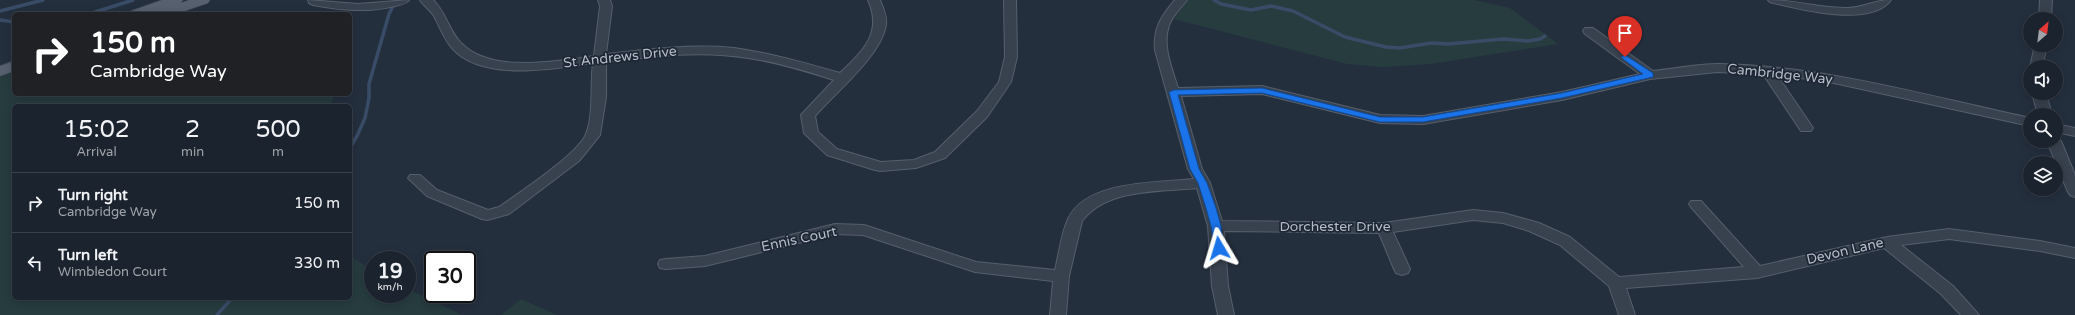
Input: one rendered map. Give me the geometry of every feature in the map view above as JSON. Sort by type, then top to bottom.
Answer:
[{"type":"main road","points":[[142,12],[176,0]]},
{"type":"main road","points":[[169,12],[202,0]]},
{"type":"main road","points":[[0,61],[12,57]]},
{"type":"main road","points":[[0,71],[12,67]]},
{"type":"street","points":[[313,1],[361,8],[380,6],[403,0]]},
{"type":"street","name":"St Andrews Drive","points":[[426,0],[438,12],[452,42],[456,47],[482,61],[507,65],[535,66],[671,51],[716,50],[760,55],[842,78]]},
{"type":"street","points":[[415,178],[432,193],[487,215],[504,212],[574,158],[593,134],[599,97],[598,72],[606,6],[604,0]]},
{"type":"street","points":[[874,0],[879,8],[880,22],[873,46],[808,115],[811,133],[832,152],[880,167],[916,164],[940,155],[982,114],[1005,82],[1011,57],[1010,0]]},
{"type":"street","points":[[1181,0],[1165,20],[1160,32],[1161,50],[1195,169],[1202,183],[1216,226],[1220,286],[1226,315]]},
{"type":"street","points":[[1774,0],[1842,12],[1868,9],[1885,0]]},
{"type":"street","points":[[2045,12],[2046,0]]},
{"type":"street","points":[[1589,31],[1650,75]]},
{"type":"street","name":"Cambridge Way","points":[[1174,92],[1262,90],[1380,119],[1423,120],[1562,96],[1650,75],[1716,68],[1767,70],[1825,77],[2023,120]]},
{"type":"street","points":[[1767,70],[1806,128]]},
{"type":"street","points":[[2063,129],[2075,132]]},
{"type":"street","points":[[2057,148],[2075,192]]},
{"type":"street","points":[[1058,315],[1061,276],[1075,220],[1081,212],[1092,203],[1108,194],[1130,190],[1202,183]]},
{"type":"street","points":[[1696,204],[1757,272]]},
{"type":"street","name":"Dorchester Drive","points":[[1216,226],[1384,228],[1473,214],[1503,218],[1534,227],[1565,241],[1594,263],[1616,283],[1627,315]]},
{"type":"street","points":[[1384,228],[1402,269]]},
{"type":"street","name":"Ennis Court","points":[[666,264],[705,261],[835,229],[864,230],[975,267],[1061,276]]},
{"type":"street","name":"Devon Lane","points":[[1616,283],[1757,272],[1887,242],[1949,234],[2040,246],[2075,253]]},
{"type":"street","points":[[1887,242],[1947,290],[1972,315]]},
{"type":"green space","points":[[1188,0],[1474,0],[1510,8],[1558,44],[1431,64],[1383,67],[1347,64],[1174,19]]},
{"type":"green space","points":[[12,72],[12,96],[334,96],[331,104],[12,104],[12,300],[352,300],[352,257],[364,265],[364,303],[416,303],[416,292],[424,296],[424,303],[438,303],[462,315],[0,315],[0,76]]},
{"type":"green space","points":[[521,299],[557,315],[501,315]]},
{"type":"waterway","points":[[0,11],[43,0]]},
{"type":"waterway","points":[[95,12],[133,0]]},
{"type":"waterway","points":[[1214,0],[1221,4],[1251,10],[1271,6],[1293,11],[1345,37],[1386,47],[1400,48],[1431,43],[1448,44],[1503,39],[1528,41],[1540,39],[1545,36]]},
{"type":"waterway","points":[[352,145],[365,118],[369,98],[369,84],[389,14],[394,4]]},
{"type":"waterway","points":[[0,20],[12,22]]},
{"type":"waterway","points":[[217,315],[230,300]]},
{"type":"route","points":[[1219,248],[1216,226],[1211,208],[1195,169],[1182,128],[1174,92],[1262,90],[1380,119],[1423,120],[1562,96],[1650,75],[1625,57]]}]
